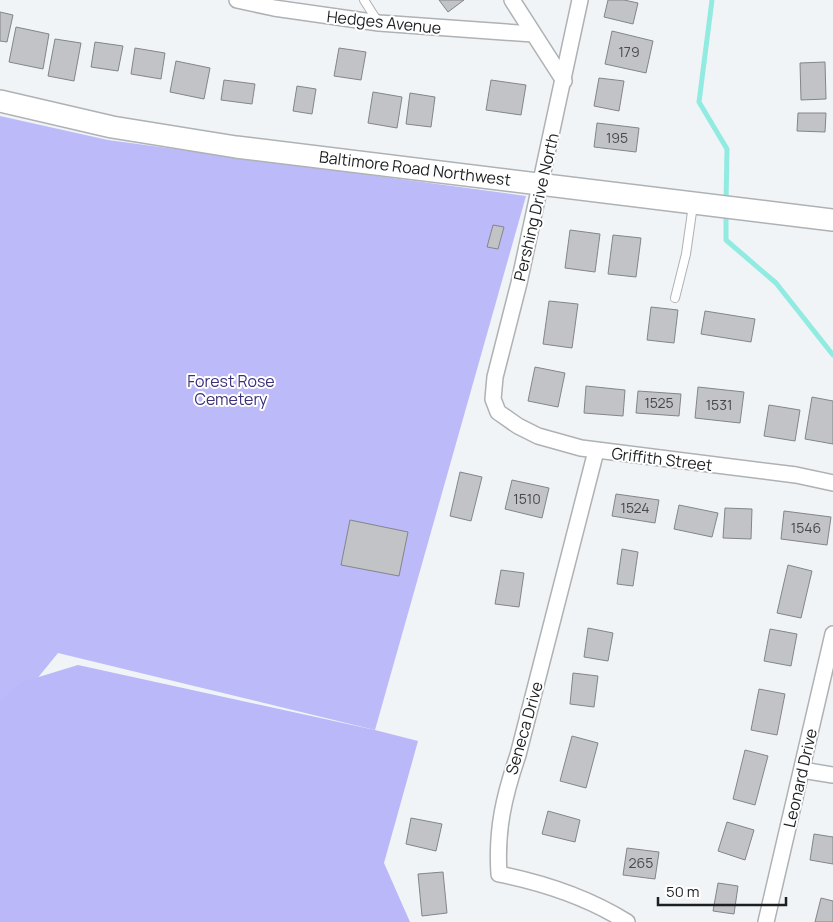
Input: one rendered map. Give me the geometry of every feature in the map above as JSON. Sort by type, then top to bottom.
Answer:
[{"type":"main road","name":"Baltimore Road Northwest","points":[[0,101],[112,127],[236,147],[833,220]]},
{"type":"street","name":"Hedges Avenue","points":[[236,0],[274,8],[379,24],[533,34]]},
{"type":"street","points":[[512,0],[564,81]]},
{"type":"street","name":"Pershing Drive North","points":[[498,412],[493,398],[495,377],[519,283],[580,0]]},
{"type":"street","name":"Griffith Street","points":[[498,412],[518,426],[538,436],[596,451],[796,475],[833,483]]},
{"type":"street","name":"Seneca Drive","points":[[596,451],[523,736],[504,801],[497,849],[499,874],[538,883],[569,893],[627,922]]},
{"type":"street","name":"Leonard Drive","points":[[766,922],[833,634]]},
{"type":"street","points":[[802,770],[833,775]]},
{"type":"lane","points":[[364,0],[379,24]]},
{"type":"lane","points":[[675,298],[686,254],[693,203]]},
{"type":"green space","name":"Forest Rose Cemetery","points":[[0,116],[108,140],[526,196],[375,730],[58,653],[0,724]]},
{"type":"shaded area","points":[[78,665],[418,741],[384,863],[410,922],[0,922],[0,702],[19,683]]},
{"type":"building","points":[[439,0],[464,0],[448,12]]},
{"type":"building","points":[[608,0],[624,0],[638,3],[633,24],[604,17]]},
{"type":"building","points":[[0,12],[13,15],[7,42],[0,41]]},
{"type":"building","points":[[16,27],[49,34],[43,69],[9,62]]},
{"type":"building","points":[[612,31],[653,41],[646,73],[605,64]]},
{"type":"building","points":[[55,39],[81,43],[74,81],[48,76]]},
{"type":"building","points":[[95,42],[123,46],[118,71],[91,67]]},
{"type":"building","points":[[135,48],[165,53],[161,79],[131,74]]},
{"type":"building","points":[[339,48],[366,52],[361,80],[334,76]]},
{"type":"building","points":[[176,61],[210,68],[204,99],[170,92]]},
{"type":"building","points":[[825,62],[826,99],[801,100],[800,63]]},
{"type":"building","points":[[599,78],[624,81],[619,111],[594,106]]},
{"type":"building","points":[[224,80],[255,84],[252,104],[221,100]]},
{"type":"building","points":[[491,80],[526,85],[521,115],[486,110]]},
{"type":"building","points":[[297,86],[316,89],[312,114],[293,111]]},
{"type":"building","points":[[373,92],[402,97],[397,128],[368,123]]},
{"type":"building","points":[[410,93],[435,97],[431,127],[406,124]]},
{"type":"building","points":[[798,113],[826,113],[825,132],[797,131]]},
{"type":"building","points":[[597,123],[639,128],[636,152],[594,147]]},
{"type":"building","points":[[493,225],[504,227],[498,249],[487,247]]},
{"type":"building","points":[[570,230],[600,234],[595,272],[565,268]]},
{"type":"building","points":[[613,235],[641,238],[636,277],[608,274]]},
{"type":"building","points":[[549,301],[578,304],[572,348],[543,344]]},
{"type":"building","points":[[651,307],[678,310],[674,343],[647,340]]},
{"type":"building","points":[[705,311],[755,319],[751,342],[701,334]]},
{"type":"building","points":[[535,367],[565,373],[558,407],[528,401]]},
{"type":"building","points":[[586,386],[625,390],[623,416],[584,413]]},
{"type":"building","points":[[698,387],[744,392],[740,423],[695,418]]},
{"type":"building","points":[[638,391],[681,394],[679,416],[636,413]]},
{"type":"building","points":[[812,397],[833,401],[833,444],[805,439]]},
{"type":"building","points":[[769,405],[800,410],[795,441],[764,436]]},
{"type":"building","points":[[460,472],[482,477],[471,521],[450,516]]},
{"type":"building","points":[[512,480],[549,488],[542,518],[505,509]]},
{"type":"building","points":[[616,494],[659,500],[655,523],[612,516]]},
{"type":"building","points":[[679,505],[718,513],[712,537],[674,529]]},
{"type":"building","points":[[725,508],[752,509],[751,539],[723,538]]},
{"type":"building","points":[[784,511],[831,517],[827,545],[781,539]]},
{"type":"building","points":[[350,520],[408,532],[399,576],[341,565]]},
{"type":"building","points":[[622,549],[638,552],[633,586],[617,584]]},
{"type":"building","points":[[788,565],[812,571],[801,618],[777,613]]},
{"type":"building","points":[[501,570],[524,573],[519,607],[495,604]]},
{"type":"building","points":[[588,628],[613,633],[608,661],[584,657]]},
{"type":"building","points":[[770,629],[797,634],[791,666],[764,661]]},
{"type":"building","points":[[573,673],[598,676],[594,707],[570,704]]},
{"type":"building","points":[[759,689],[785,694],[777,735],[751,730]]},
{"type":"building","points":[[572,736],[598,743],[586,788],[560,781]]},
{"type":"building","points":[[745,750],[768,756],[755,805],[733,799]]},
{"type":"building","points":[[548,811],[580,820],[575,842],[542,834]]},
{"type":"building","points":[[411,818],[442,824],[436,851],[406,844]]},
{"type":"building","points":[[727,822],[754,830],[745,860],[718,851]]},
{"type":"building","points":[[814,834],[833,837],[833,864],[810,860]]},
{"type":"building","points":[[627,848],[659,852],[655,879],[623,875]]},
{"type":"building","points":[[443,872],[447,913],[422,916],[418,874]]},
{"type":"building","points":[[718,883],[738,886],[734,914],[713,911]]},
{"type":"building","points":[[821,898],[833,901],[833,922],[815,922]]},
{"type":"waterway","points":[[712,0],[699,102],[727,149],[726,203]]},
{"type":"waterway","points":[[726,211],[726,240],[776,283],[833,355]]}]
